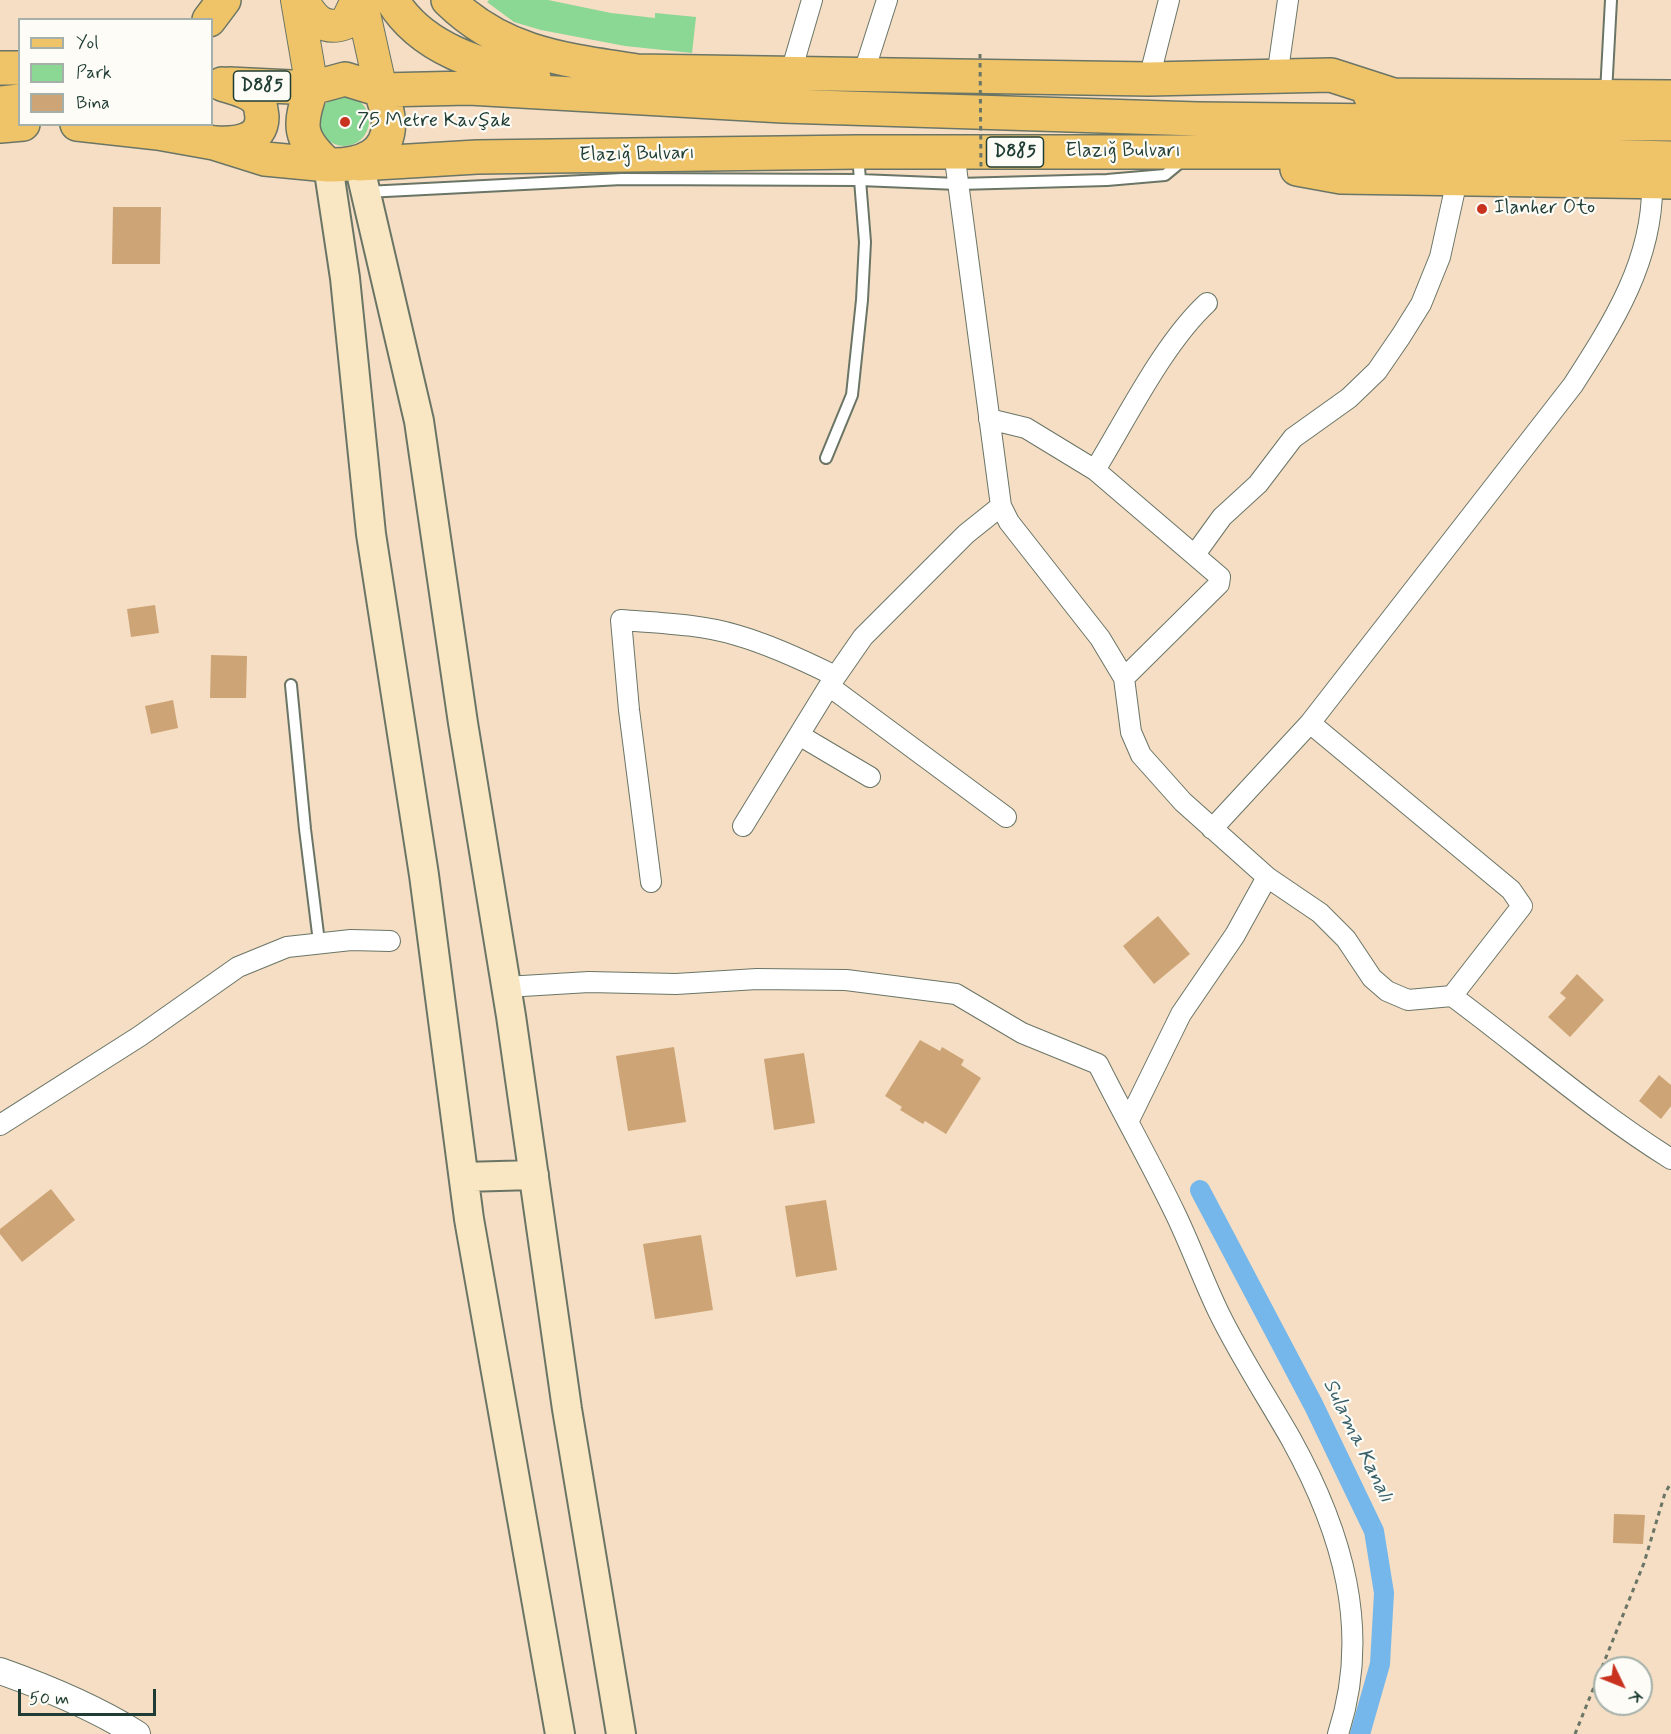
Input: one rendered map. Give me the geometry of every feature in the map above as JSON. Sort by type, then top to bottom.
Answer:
[{"type":"highway","points":[[210,18],[224,0]]},
{"type":"highway","points":[[392,0],[399,12],[439,46],[469,61],[611,97]]},
{"type":"highway","points":[[448,0],[487,31],[521,49],[556,58],[637,71],[1149,79],[1331,75],[1393,95]]},
{"type":"highway","points":[[0,68],[18,68]]},
{"type":"highway","points":[[345,79],[381,90],[388,117],[387,131],[382,144],[373,155],[351,174],[312,150],[302,128],[302,116],[312,88],[345,79]]},
{"type":"highway","points":[[214,143],[236,144],[250,139],[261,125],[261,106],[255,98],[217,84]]},
{"type":"highway","name":"D885","points":[[217,84],[312,88]]},
{"type":"highway","name":"Elazığ Bulvarı","points":[[381,90],[469,88],[783,106],[1198,119],[1671,124]]},
{"type":"highway","points":[[1198,119],[1288,94],[1671,97]]},
{"type":"highway","points":[[0,103],[18,101]]},
{"type":"highway","points":[[0,126],[18,124]]},
{"type":"highway","name":"Elazığ Bulvarı","points":[[95,126],[158,133],[214,143],[265,159],[351,174],[477,157],[859,166],[968,160],[1202,153],[1462,152],[1665,174]]},
{"type":"highway","points":[[1202,153],[1341,177],[1457,180],[1665,174]]},
{"type":"main road","points":[[297,0],[312,88]]},
{"type":"main road","points":[[302,0],[314,18],[324,26],[335,28],[346,23],[359,0]]},
{"type":"main road","points":[[359,0],[381,90]]},
{"type":"main road","points":[[351,174],[419,420],[463,723],[506,987],[567,1409],[621,1734]]},
{"type":"main road","points":[[351,174],[345,278],[371,534],[424,875],[464,1177],[560,1734]]},
{"type":"main road","points":[[464,1177],[534,1175]]},
{"type":"street","points":[[791,72],[812,0]]},
{"type":"street","points":[[863,75],[887,0]]},
{"type":"street","points":[[1149,79],[1169,0]]},
{"type":"street","points":[[1277,76],[1288,0]]},
{"type":"street","points":[[968,160],[958,184],[1001,506],[1009,522],[1100,638],[1124,678],[1131,732],[1141,756],[1212,829],[1267,877],[1320,913],[1346,939],[1372,978],[1387,991],[1408,1000],[1452,996],[1632,1135],[1671,1159]]},
{"type":"street","points":[[1212,829],[1310,723],[1573,386],[1609,329],[1639,266],[1653,208],[1665,174]]},
{"type":"street","points":[[1196,553],[1222,517],[1258,484],[1293,438],[1349,398],[1377,371],[1421,304],[1440,257],[1457,180]]},
{"type":"street","points":[[1095,470],[1166,353],[1194,316],[1207,303]]},
{"type":"street","points":[[989,419],[1026,428],[1095,470],[1196,553],[1220,577],[1219,584],[1124,678]]},
{"type":"street","points":[[742,826],[832,681],[863,637],[966,534],[1001,506]]},
{"type":"street","points":[[651,882],[629,710],[621,620],[674,624],[735,634],[789,653],[832,681],[1006,817]]},
{"type":"street","points":[[1310,723],[1511,890],[1522,906],[1452,996]]},
{"type":"street","points":[[799,735],[870,777]]},
{"type":"street","points":[[1128,1122],[1181,1014],[1235,935],[1267,877]]},
{"type":"street","points":[[0,1125],[140,1036],[238,967],[287,947],[319,942],[390,941]]},
{"type":"street","points":[[506,987],[589,982],[676,984],[757,979],[846,980],[956,994],[1022,1033],[1098,1064],[1175,1213],[1219,1313],[1292,1441],[1324,1505],[1338,1552],[1352,1623],[1350,1694],[1338,1734]]},
{"type":"street","points":[[0,1671],[48,1688],[114,1719],[137,1734]]},
{"type":"lane","points":[[1606,97],[1611,0]]},
{"type":"lane","points":[[826,458],[852,395],[862,300],[865,242],[859,166],[958,184],[1107,180],[1165,174],[1202,153]]},
{"type":"lane","points":[[291,685],[319,942]]},
{"type":"path","points":[[968,160],[980,54]]},
{"type":"path","points":[[1575,1734],[1644,1563],[1665,1493],[1671,1483]]},
{"type":"green space","points":[[489,0],[548,0],[611,13],[655,18],[655,13],[696,17],[692,53],[625,46],[541,30],[514,22],[487,2]]},
{"type":"green space","points":[[339,96],[349,96],[362,103],[369,116],[369,126],[362,139],[349,146],[339,146],[330,142],[323,135],[319,126],[319,116],[323,107],[330,100]]},
{"type":"building","points":[[113,207],[161,207],[160,264],[112,264]]},
{"type":"building","points":[[155,605],[159,633],[131,637],[127,609]]},
{"type":"building","points":[[211,655],[247,656],[246,698],[210,698]]},
{"type":"building","points":[[173,700],[178,728],[151,734],[145,706]]},
{"type":"building","points":[[1158,916],[1190,954],[1154,984],[1123,946]]},
{"type":"building","points":[[1577,974],[1604,1000],[1570,1037],[1548,1017],[1566,998],[1560,993]]},
{"type":"building","points":[[920,1040],[940,1051],[942,1047],[964,1060],[961,1065],[981,1078],[946,1134],[925,1121],[923,1124],[900,1110],[902,1107],[885,1096]]},
{"type":"building","points":[[674,1047],[686,1122],[628,1131],[616,1056]]},
{"type":"building","points":[[804,1053],[815,1123],[774,1130],[764,1059]]},
{"type":"building","points":[[1659,1075],[1671,1085],[1671,1106],[1661,1119],[1639,1101]]},
{"type":"building","points":[[51,1189],[75,1220],[22,1262],[0,1234],[0,1229]]},
{"type":"building","points":[[826,1200],[837,1270],[796,1277],[785,1206]]},
{"type":"building","points":[[701,1235],[713,1310],[655,1319],[643,1244]]},
{"type":"building","points":[[1614,1514],[1645,1515],[1643,1544],[1613,1543]]},
{"type":"waterway","name":"Sulama Kanalı","points":[[1200,1190],[1314,1406],[1374,1531],[1384,1593],[1380,1664],[1360,1734]]},
{"type":"place","name":"75 Metre Kavşak","points":[[345,122]]},
{"type":"place","name":"Ilanher Oto","points":[[1482,209]]}]
